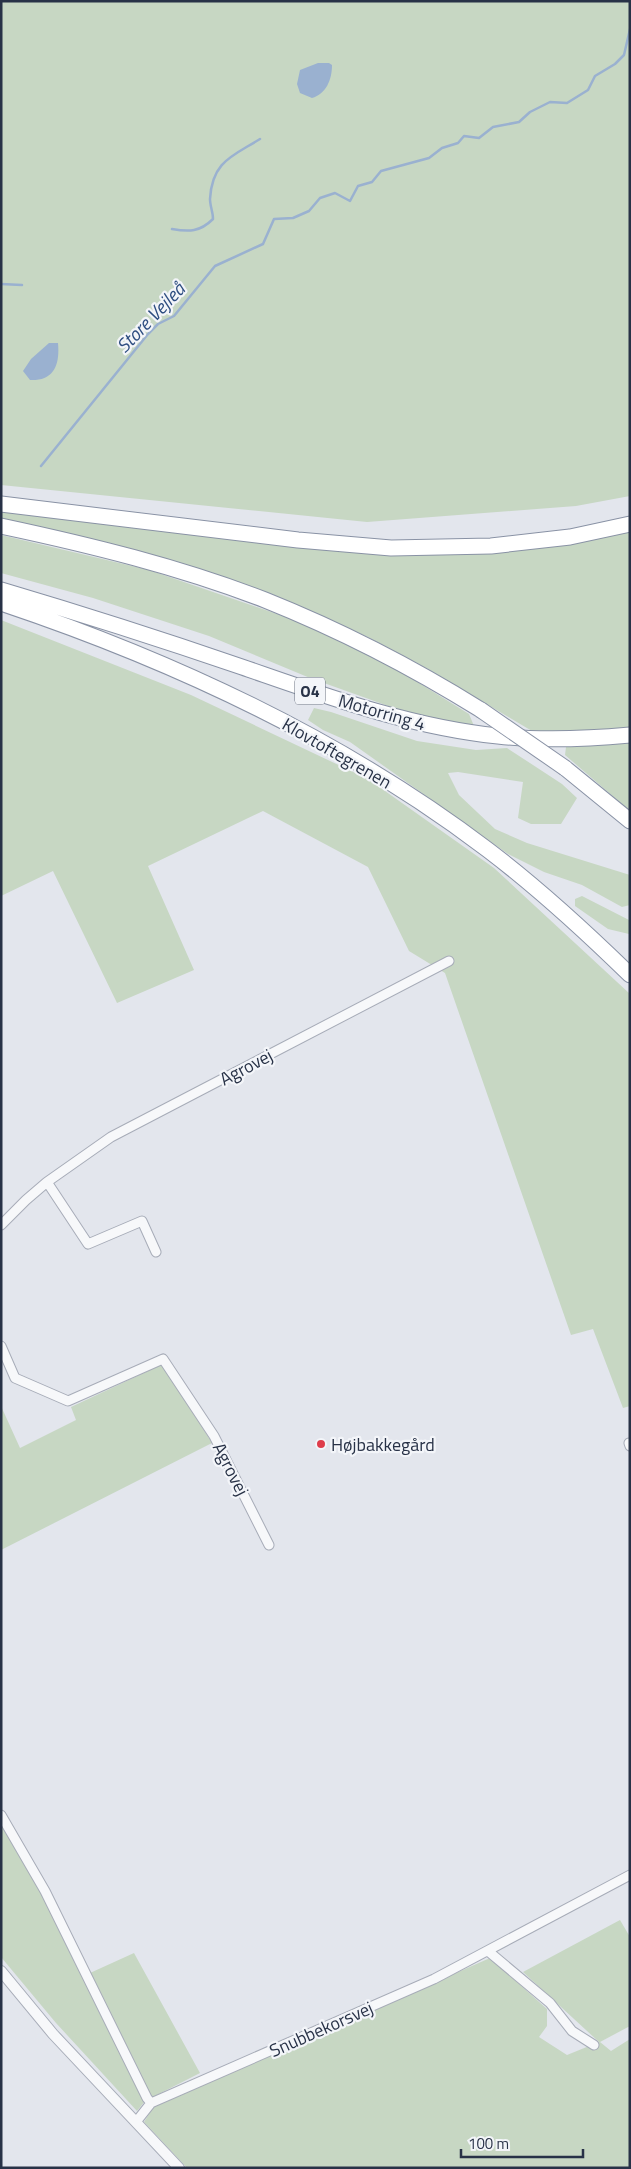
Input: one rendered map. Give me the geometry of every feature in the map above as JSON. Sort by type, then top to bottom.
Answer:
[{"type":"highway","points":[[1,504],[298,540],[392,548],[491,546],[570,537],[630,524]]},
{"type":"highway","points":[[1,526],[50,536],[183,572],[264,600],[395,660],[481,710],[565,768],[630,821]]},
{"type":"highway","name":"Motorring 4","points":[[1,590],[164,640],[333,698],[433,726],[498,736],[554,739],[630,735]]},
{"type":"highway","name":"Klovtoftegrenen","points":[[1,603],[114,644],[183,673],[277,718],[350,758],[415,799],[488,850],[565,914],[630,974]]},
{"type":"street","name":"Agrovej","points":[[1,1226],[26,1200],[47,1182],[110,1137],[449,961]]},
{"type":"street","points":[[47,1182],[88,1244],[142,1221],[156,1252]]},
{"type":"street","name":"Agrovej","points":[[1,1346],[15,1378],[68,1401],[163,1359],[214,1436],[269,1545]]},
{"type":"street","points":[[1,1815],[45,1891],[151,2103]]},
{"type":"street","name":"Snubbekorsvej","points":[[136,2122],[151,2103],[434,1979],[630,1875]]},
{"type":"street","points":[[488,1951],[550,2004],[572,2031],[594,2044]]},
{"type":"street","points":[[1,1971],[53,2034],[179,2168]]},
{"type":"green space","points":[[1,1],[630,1],[630,496],[576,506],[367,522],[1,485]]},
{"type":"green space","points":[[1,509],[365,550],[630,529],[630,730],[537,734],[428,669],[368,637],[274,595],[187,565],[133,549],[1,518]]},
{"type":"green space","points":[[1,535],[149,570],[312,626],[382,660],[469,714],[474,726],[419,717],[310,678],[209,636],[93,598],[1,573]]},
{"type":"green space","points":[[1,620],[191,695],[368,779],[494,868],[630,994],[630,1406],[623,1408],[593,1329],[571,1335],[445,973],[409,951],[368,867],[263,811],[148,866],[194,970],[117,1003],[53,871],[1,896]]},
{"type":"green space","points":[[314,708],[417,741],[476,750],[507,748],[562,784],[577,798],[561,824],[531,824],[518,818],[523,782],[458,772],[448,773],[459,795],[495,829],[527,843],[630,875],[630,905],[622,907],[582,885],[544,872],[508,854],[350,742],[323,730],[308,720]]},
{"type":"green space","points":[[630,743],[630,811],[565,755],[566,747]]},
{"type":"green space","points":[[582,896],[629,920],[629,934],[608,929],[575,906],[575,899]]},
{"type":"green space","points":[[163,1364],[212,1443],[1,1550],[1,1406],[20,1448],[76,1420],[71,1407]]},
{"type":"green space","points":[[1,1824],[42,1894],[145,2101],[137,2111],[56,2023],[1,1957]]},
{"type":"green space","points":[[620,1920],[630,1937],[630,2026],[600,2042],[611,2051],[630,2039],[630,2168],[187,2168],[144,2122],[154,2106],[490,1958],[547,2009],[547,2026],[539,2037],[567,2055],[599,2042],[523,1972]]},
{"type":"green space","points":[[134,1953],[200,2073],[151,2098],[90,1973]]},
{"type":"water","points":[[318,63],[329,63],[332,65],[331,76],[324,90],[312,98],[300,93],[297,84],[300,70]]},
{"type":"water","points":[[49,343],[58,343],[58,358],[54,370],[45,378],[30,380],[23,371],[31,359]]},
{"type":"waterway","name":"Store Vejleå","points":[[41,466],[148,334],[158,324],[174,316],[215,266],[263,244],[274,219],[293,218],[309,211],[320,198],[335,193],[350,201],[358,186],[372,182],[381,171],[429,158],[442,148],[458,143],[464,136],[479,138],[493,127],[519,122],[530,112],[550,102],[567,103],[588,90],[595,76],[615,64],[624,55],[630,29]]},
{"type":"waterway","points":[[172,229],[184,231],[199,229],[213,219],[210,199],[215,176],[233,155],[260,139]]},
{"type":"waterway","points":[[1,284],[22,285]]},
{"type":"place","name":"Højbakkegård","points":[[321,1444]]}]
